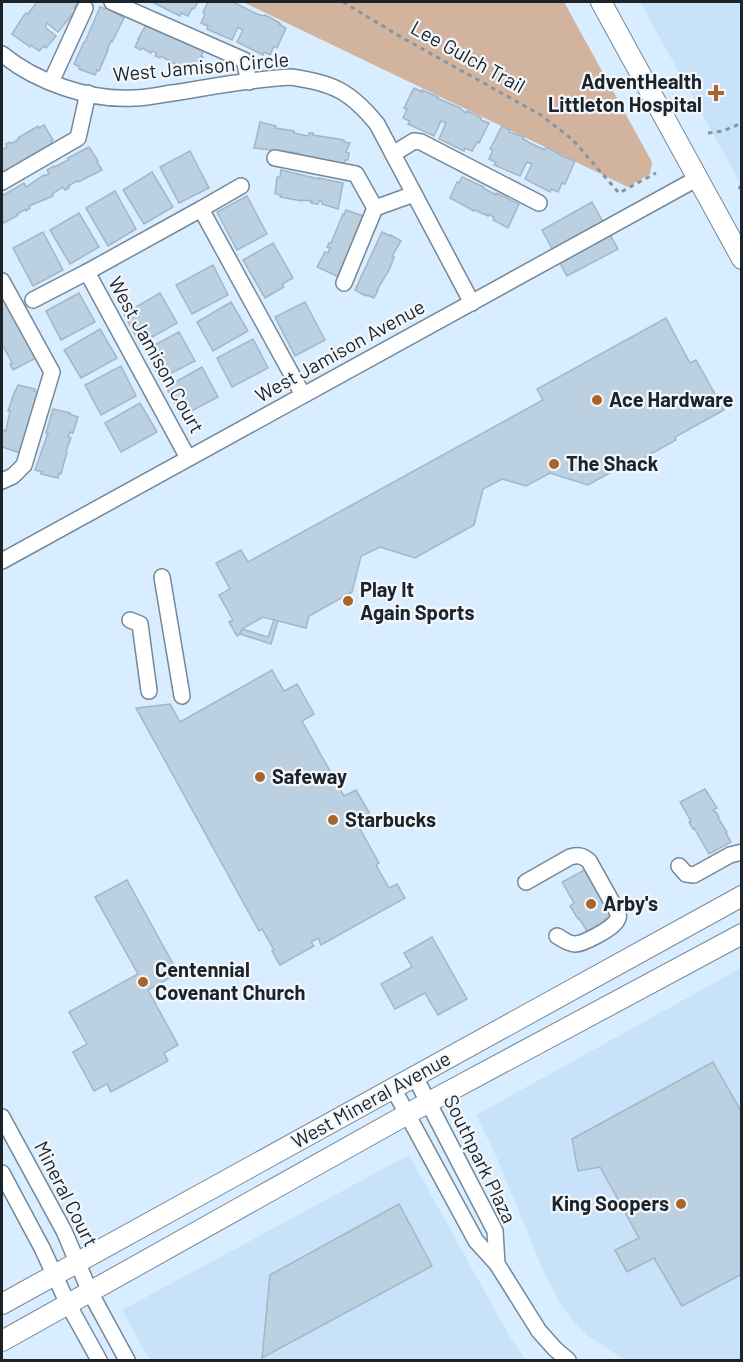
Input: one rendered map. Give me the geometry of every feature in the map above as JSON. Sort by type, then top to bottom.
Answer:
[{"type":"main road","points":[[602,2],[741,260]]},
{"type":"main road","name":"West Mineral Avenue","points":[[2,1304],[741,896]]},
{"type":"main road","name":"West Mineral Avenue","points":[[2,1341],[429,1102],[741,934]]},
{"type":"street","points":[[112,2],[244,60],[249,82]]},
{"type":"street","points":[[51,82],[85,8]]},
{"type":"street","name":"West Jamison Circle","points":[[2,54],[34,75],[78,92],[106,97],[135,98],[291,77],[333,87],[354,99],[377,124],[472,303]]},
{"type":"street","points":[[2,182],[78,138],[88,93]]},
{"type":"street","points":[[393,154],[414,141],[421,142],[539,203]]},
{"type":"street","points":[[274,158],[356,174],[375,208]]},
{"type":"street","name":"West Jamison Avenue","points":[[2,561],[698,178]]},
{"type":"street","name":"West Jamison Court","points":[[33,300],[242,186]]},
{"type":"street","points":[[344,283],[375,208],[414,194]]},
{"type":"street","points":[[201,209],[303,395]]},
{"type":"street","name":"West Jamison Court","points":[[87,272],[188,458]]},
{"type":"street","points":[[2,281],[52,372],[24,465],[13,476],[2,481]]},
{"type":"street","points":[[162,577],[182,696]]},
{"type":"street","points":[[130,620],[140,624],[149,692]]},
{"type":"street","points":[[679,866],[686,874],[694,874],[730,855],[741,852]]},
{"type":"street","points":[[526,882],[570,857],[584,856],[589,861],[617,911],[617,921],[613,926],[578,944],[570,943],[557,936]]},
{"type":"street","name":"Southpark Plaza","points":[[414,1075],[495,1231],[497,1264]]},
{"type":"street","name":"Southpark Plaza","points":[[393,1088],[476,1241],[497,1264],[539,1331],[568,1360]]},
{"type":"street","name":"Mineral Court","points":[[2,1117],[64,1231],[90,1292],[127,1360]]},
{"type":"street","points":[[2,1173],[99,1360]]},
{"type":"path","name":"Lee Gulch Trail","points":[[343,2],[541,115],[573,140],[620,193],[656,173]]},
{"type":"path","points":[[708,133],[723,131],[741,123]]},
{"type":"path","points":[[739,189],[741,184]]},
{"type":"shaded area","points":[[243,2],[564,2],[652,162],[650,174],[628,187]]},
{"type":"shaded area","name":"AdventHealth Littleton Hospital","points":[[640,2],[741,2],[741,184]]},
{"type":"shaded area","points":[[741,968],[741,1360],[625,1360],[588,1336],[561,1305],[542,1268],[497,1158],[476,1115]]},
{"type":"shaded area","points":[[409,1155],[511,1339],[526,1360],[150,1360],[122,1310]]},
{"type":"building","points":[[37,2],[78,2],[74,8],[76,10],[58,32],[47,23],[45,27],[56,36],[46,48],[44,46],[39,51],[12,34],[22,18]]},
{"type":"building","points":[[155,2],[198,2],[188,16],[181,13],[180,16]]},
{"type":"building","points":[[208,2],[235,2],[280,23],[286,28],[277,48],[274,46],[270,55],[264,52],[263,55],[237,42],[243,30],[238,27],[232,40],[207,29],[208,26],[201,23]]},
{"type":"building","points":[[100,7],[107,8],[124,18],[95,75],[79,69],[80,67],[74,64]]},
{"type":"building","points":[[147,23],[204,50],[195,73],[161,56],[160,58],[155,56],[157,53],[135,47]]},
{"type":"building","points":[[414,88],[438,97],[489,123],[479,143],[477,142],[472,151],[465,148],[464,151],[439,139],[446,123],[441,121],[434,136],[408,124],[410,121],[403,118],[407,109],[404,108]]},
{"type":"building","points":[[260,122],[303,135],[308,136],[309,133],[313,133],[313,135],[344,140],[350,143],[346,152],[349,153],[348,160],[345,160],[344,166],[297,157],[298,153],[254,148]]},
{"type":"building","points":[[44,125],[53,140],[51,141],[54,147],[2,174],[2,150],[7,147],[6,144],[10,142],[11,144],[38,126],[39,128]]},
{"type":"building","points":[[502,126],[510,130],[509,132],[524,137],[523,139],[530,143],[545,150],[546,147],[575,161],[565,184],[562,183],[558,192],[551,189],[550,192],[525,179],[532,164],[527,162],[520,176],[494,165],[496,162],[489,159],[493,150],[490,149]]},
{"type":"building","points":[[89,147],[102,170],[77,181],[65,190],[63,187],[52,194],[53,196],[29,206],[30,208],[26,211],[26,209],[2,224],[3,194],[24,183],[26,187],[49,174],[47,170]]},
{"type":"building","points":[[190,151],[209,188],[179,203],[160,167]]},
{"type":"building","points":[[281,170],[343,183],[338,209],[322,204],[322,201],[316,204],[311,203],[312,201],[280,197],[281,195],[275,194],[277,177],[280,177]]},
{"type":"building","points":[[152,172],[173,207],[144,224],[123,190]]},
{"type":"building","points":[[462,177],[519,204],[508,228],[493,220],[494,217],[474,211],[450,198],[457,182],[459,183]]},
{"type":"building","points":[[115,191],[136,229],[108,246],[86,208]]},
{"type":"building","points":[[247,196],[267,234],[237,250],[217,212]]},
{"type":"building","points":[[592,202],[618,249],[567,276],[542,230]]},
{"type":"building","points":[[346,210],[363,216],[362,218],[368,221],[341,278],[317,267],[325,252],[328,253],[330,248],[327,247]]},
{"type":"building","points":[[79,213],[99,247],[70,264],[50,230]]},
{"type":"building","points":[[43,232],[63,270],[33,286],[13,248]]},
{"type":"building","points":[[382,232],[401,241],[374,298],[355,290]]},
{"type":"building","points":[[273,243],[293,278],[282,284],[284,287],[265,298],[243,260]]},
{"type":"building","points":[[213,265],[228,295],[192,314],[176,285]]},
{"type":"building","points":[[79,293],[95,322],[61,340],[46,311]]},
{"type":"building","points":[[160,293],[177,323],[140,344],[124,314]]},
{"type":"building","points":[[2,296],[36,358],[13,370],[10,364],[12,363],[2,344]]},
{"type":"building","points":[[231,302],[248,331],[213,351],[197,322]]},
{"type":"building","points":[[305,302],[325,340],[295,356],[275,317]]},
{"type":"building","points":[[666,318],[690,363],[696,360],[724,410],[675,437],[676,440],[635,463],[633,460],[588,485],[550,473],[526,486],[502,479],[483,489],[474,525],[415,558],[380,547],[361,556],[352,592],[309,616],[306,628],[263,617],[242,629],[237,636],[229,622],[233,620],[219,595],[230,589],[216,563],[241,550],[248,562],[543,400],[537,389]]},
{"type":"building","points":[[100,329],[117,358],[81,378],[64,350]]},
{"type":"building","points":[[179,332],[195,361],[160,379],[145,350]]},
{"type":"building","points":[[253,339],[268,368],[232,387],[217,358]]},
{"type":"building","points":[[121,366],[136,396],[101,415],[85,385]]},
{"type":"building","points":[[202,367],[218,397],[182,416],[166,387]]},
{"type":"building","points":[[18,385],[35,389],[34,391],[41,393],[23,454],[2,447],[3,430],[6,431],[10,411],[8,411]]},
{"type":"building","points":[[140,403],[157,432],[121,452],[105,423]]},
{"type":"building","points":[[53,409],[78,417],[73,433],[70,432],[68,437],[71,438],[58,478],[41,474],[42,472],[35,470],[48,433],[46,433]]},
{"type":"building","points":[[274,620],[278,621],[271,644],[240,634],[242,629],[268,637]]},
{"type":"building","points":[[272,670],[284,691],[297,684],[314,714],[302,721],[344,796],[356,790],[374,821],[360,829],[379,863],[376,865],[389,888],[397,884],[405,898],[321,945],[318,938],[311,942],[314,946],[280,965],[272,951],[274,950],[262,929],[259,931],[136,708],[170,704],[180,722]]},
{"type":"building","points":[[705,789],[717,808],[713,810],[731,842],[709,854],[689,822],[691,821],[680,802]]},
{"type":"building","points":[[590,867],[614,915],[605,920],[607,923],[588,933],[570,906],[574,903],[562,882]]},
{"type":"building","name":"Centennial Covenant Church","points":[[127,880],[178,973],[148,990],[178,1045],[164,1053],[168,1061],[111,1092],[107,1084],[94,1091],[73,1052],[87,1044],[69,1012],[138,974],[95,897]]},
{"type":"building","points":[[432,937],[467,999],[438,1015],[425,993],[395,1009],[381,984],[412,967],[404,953]]},
{"type":"building","name":"King Soopers","points":[[713,1062],[742,1113],[742,1274],[682,1306],[654,1258],[627,1272],[615,1250],[639,1238],[600,1167],[578,1171],[572,1139]]},
{"type":"building","points":[[399,1204],[432,1266],[262,1358],[270,1275]]},
{"type":"place","name":"AdventHealth Littleton Hospital","points":[[716,93]]},
{"type":"place","name":"Ace Hardware","points":[[597,400]]},
{"type":"place","name":"The Shack","points":[[554,464]]},
{"type":"place","name":"Play It Again Sports","points":[[348,601]]},
{"type":"place","name":"Safeway","points":[[260,777]]},
{"type":"place","name":"Starbucks","points":[[333,820]]},
{"type":"place","name":"Arby's","points":[[591,904]]},
{"type":"place","name":"Centennial Covenant Church","points":[[143,982]]},
{"type":"place","name":"King Soopers","points":[[681,1204]]}]
